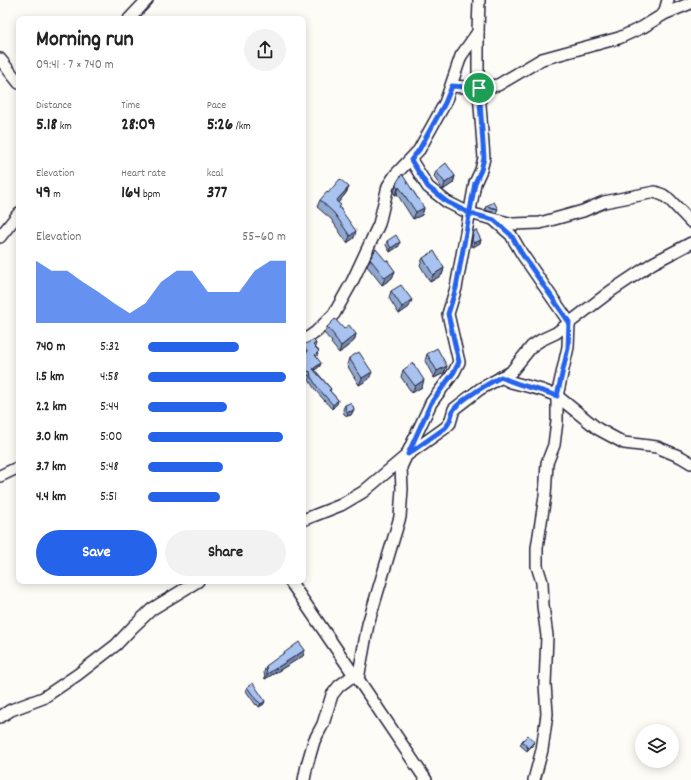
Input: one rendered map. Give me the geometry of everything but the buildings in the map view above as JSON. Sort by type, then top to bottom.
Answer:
[{"type":"street","points":[[133,16],[147,0]]},
{"type":"street","points":[[304,780],[314,741],[323,724],[332,695],[339,686],[356,677],[368,624],[400,517],[402,489],[400,472],[402,464],[431,403],[454,372],[459,362],[448,314],[456,288],[475,183],[481,170],[484,158],[479,88],[479,0]]},
{"type":"street","points":[[664,14],[668,0]]},
{"type":"street","points":[[452,86],[479,88],[498,85],[506,82],[542,59],[619,38],[643,27],[664,14],[691,3]]},
{"type":"street","points":[[306,339],[316,332],[334,314],[352,282],[377,229],[388,186],[396,174],[419,150],[445,103],[461,56],[478,32]]},
{"type":"street","points":[[0,59],[16,80]]},
{"type":"street","points":[[411,160],[428,187],[447,202],[469,213],[512,224],[540,223],[583,211],[604,202],[655,192],[664,195],[691,222]]},
{"type":"street","points":[[0,237],[16,217]]},
{"type":"street","points":[[494,220],[511,235],[522,254],[569,322],[568,348],[557,396],[557,421],[554,444],[547,463],[545,496],[537,548],[537,566],[542,582],[543,606],[547,636],[545,684],[547,714],[542,750],[534,780]]},
{"type":"street","points":[[306,519],[341,505],[363,492],[408,454],[445,428],[450,423],[454,409],[467,398],[514,369],[532,346],[556,333],[611,291],[653,263],[691,243]]},
{"type":"street","points":[[501,377],[512,382],[542,390],[557,396],[598,429],[624,443],[657,447],[691,463]]},
{"type":"street","points":[[0,476],[16,468]]},
{"type":"street","points":[[0,717],[11,710],[44,698],[116,645],[152,609],[193,584]]},
{"type":"street","points":[[292,584],[426,780]]},
{"type":"route","points":[[479,88],[452,86],[445,103],[419,150],[411,160],[428,187],[447,202],[469,213],[494,220],[511,235],[522,254],[569,322],[570,335],[568,348],[557,396],[542,390],[512,382],[501,377],[467,398],[454,409],[450,423],[445,428],[408,454],[431,403],[454,372],[459,362],[448,314],[456,288],[469,213],[475,183],[481,170],[484,158],[482,112],[479,88]]}]
